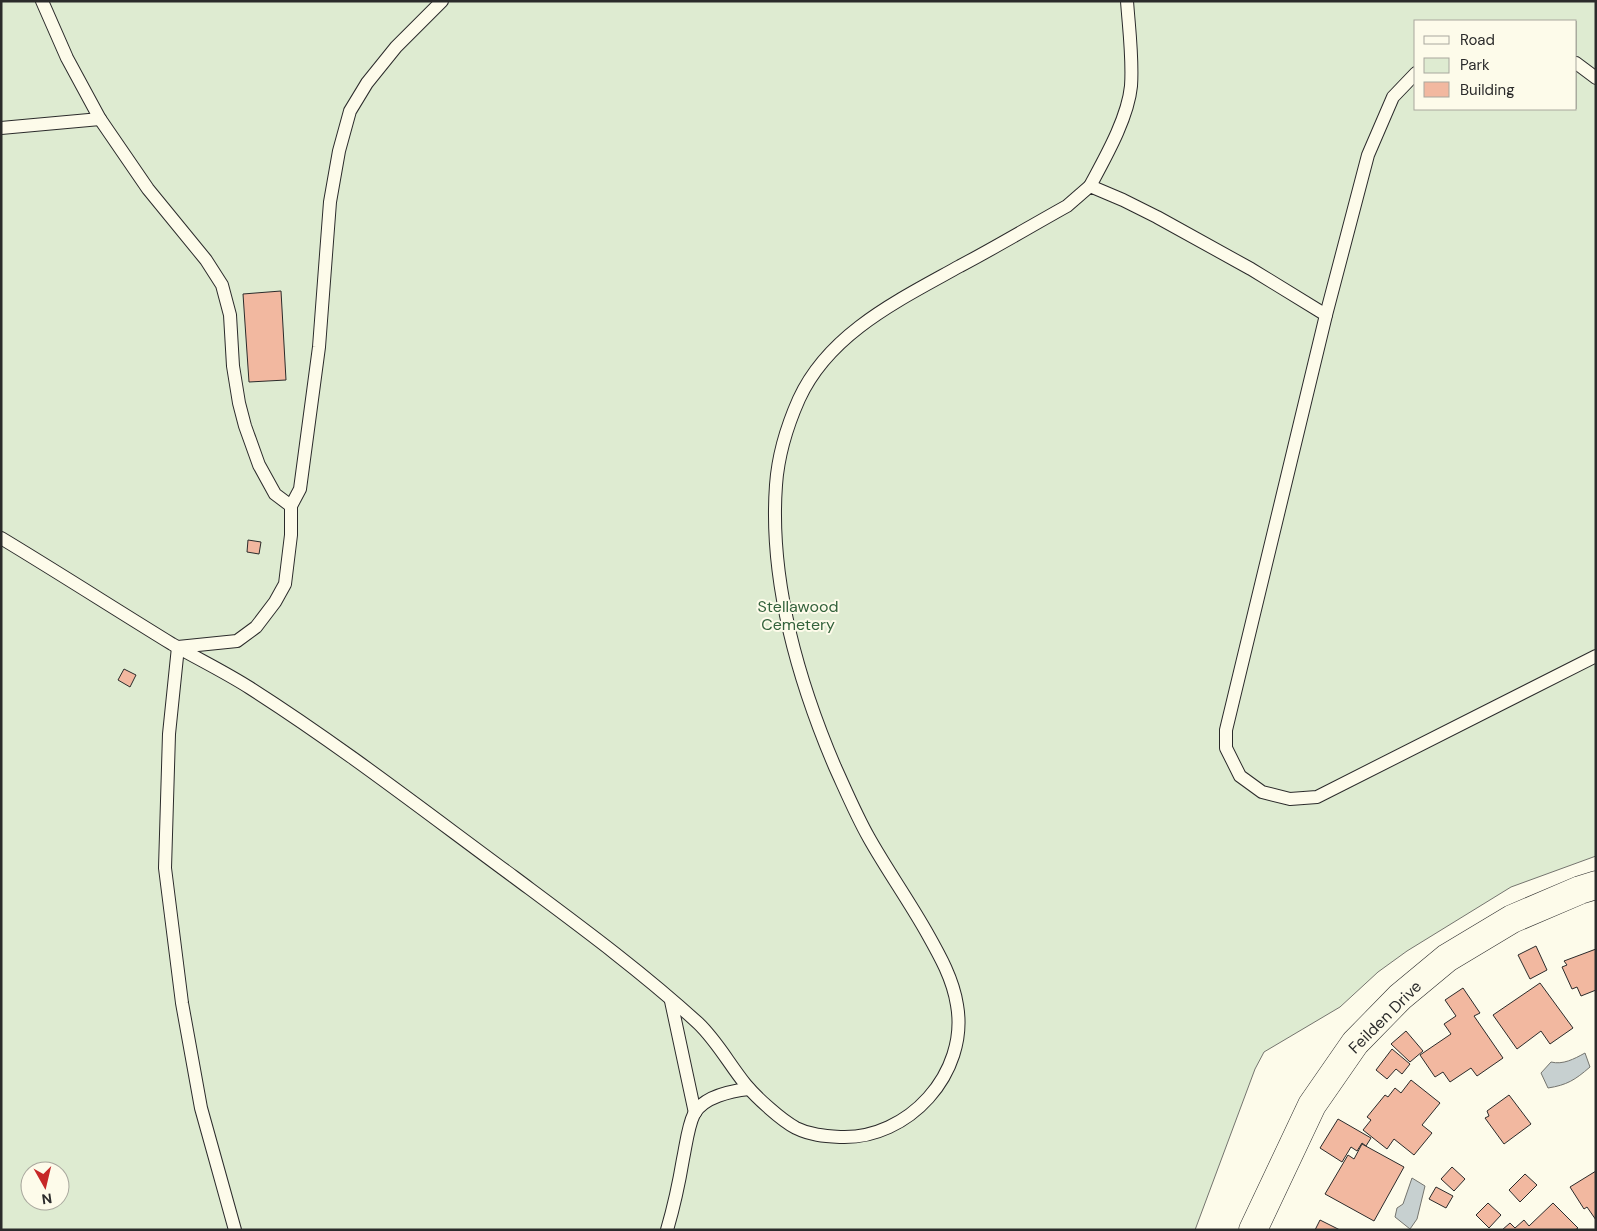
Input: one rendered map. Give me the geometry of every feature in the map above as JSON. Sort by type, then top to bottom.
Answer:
[{"type":"street","name":"Feilden Drive","points":[[1253,1230],[1312,1105],[1355,1043],[1400,998],[1447,958],[1512,919],[1596,885]]},
{"type":"lane","points":[[42,1],[67,58],[100,119],[148,189],[206,260],[222,285],[230,315],[233,366],[245,426],[259,465],[275,494],[291,506]]},
{"type":"lane","points":[[178,647],[237,641],[256,627],[275,602],[285,584],[289,562],[291,506],[300,489],[303,472],[319,347],[330,202],[339,151],[350,111],[367,83],[396,47],[442,1]]},
{"type":"lane","points":[[1,538],[178,647],[248,687],[383,780],[625,961],[671,1000],[702,1027],[748,1089],[788,1124],[806,1133],[854,1138],[876,1133],[906,1119],[943,1080],[955,1051],[959,1028],[958,1007],[951,982],[941,958],[912,906],[869,838],[847,794],[818,726],[796,658],[778,575],[775,532],[776,480],[784,437],[802,393],[824,361],[842,342],[869,319],[901,299],[1067,206],[1079,198],[1090,186],[1107,155],[1124,116],[1131,88],[1127,1]]},
{"type":"lane","points":[[1577,63],[1596,78]]},
{"type":"lane","points":[[1414,76],[1393,97],[1368,155],[1326,315],[1226,730],[1226,748],[1240,776],[1262,792],[1290,799],[1317,797],[1596,656]]},
{"type":"lane","points":[[1,128],[100,119]]},
{"type":"lane","points":[[1090,186],[1157,217],[1252,269],[1326,315]]},
{"type":"lane","points":[[178,647],[169,734],[165,868],[182,1003],[201,1108],[235,1230]]},
{"type":"lane","points":[[671,1000],[695,1113]]},
{"type":"lane","points":[[667,1230],[675,1202],[687,1138],[695,1113],[707,1101],[720,1095],[748,1089]]},
{"type":"green space","name":"Stellawood Cemetery","points":[[1,1],[1596,1],[1596,856],[1511,887],[1407,951],[1378,972],[1340,1007],[1264,1052],[1255,1069],[1195,1230],[1,1230]]},
{"type":"shaded area","points":[[1585,1053],[1590,1067],[1570,1081],[1548,1088],[1541,1073],[1551,1062],[1564,1062]]},
{"type":"shaded area","points":[[1412,1178],[1425,1186],[1417,1219],[1410,1229],[1395,1217],[1397,1208],[1403,1204]]},
{"type":"building","points":[[281,291],[286,380],[249,382],[243,294]]},
{"type":"building","points":[[248,540],[261,542],[259,554],[247,552]]},
{"type":"building","points":[[124,669],[136,675],[130,687],[118,680]]},
{"type":"building","points":[[1536,946],[1547,970],[1530,979],[1518,955]]},
{"type":"building","points":[[1596,949],[1596,990],[1581,996],[1577,987],[1572,989],[1562,967],[1567,965],[1564,961]]},
{"type":"building","points":[[1540,983],[1573,1028],[1550,1044],[1541,1031],[1517,1049],[1493,1015]]},
{"type":"building","points":[[1463,988],[1480,1013],[1474,1016],[1503,1058],[1477,1076],[1471,1068],[1450,1082],[1443,1072],[1435,1077],[1420,1055],[1451,1034],[1444,1024],[1456,1016],[1445,1000]]},
{"type":"building","points":[[1406,1031],[1423,1051],[1410,1062],[1391,1044]]},
{"type":"building","points":[[1392,1049],[1410,1064],[1402,1074],[1396,1069],[1387,1079],[1376,1070]]},
{"type":"building","points":[[1411,1080],[1440,1103],[1422,1125],[1432,1133],[1414,1155],[1394,1139],[1387,1149],[1363,1130],[1371,1120],[1367,1117],[1385,1095],[1388,1097],[1395,1088],[1401,1093]]},
{"type":"building","points":[[1509,1095],[1531,1124],[1504,1144],[1485,1118],[1489,1116],[1487,1111]]},
{"type":"building","points":[[1338,1119],[1371,1138],[1366,1146],[1362,1143],[1357,1151],[1351,1147],[1342,1162],[1320,1148]]},
{"type":"building","points":[[1362,1144],[1404,1167],[1374,1221],[1325,1194],[1348,1155],[1354,1159]]},
{"type":"building","points":[[1452,1167],[1465,1179],[1454,1191],[1441,1179]]},
{"type":"building","points":[[1596,1171],[1596,1220],[1587,1207],[1584,1209],[1570,1187]]},
{"type":"building","points":[[1525,1174],[1537,1185],[1520,1202],[1509,1190]]},
{"type":"building","points":[[1436,1187],[1453,1196],[1446,1208],[1429,1199]]},
{"type":"building","points":[[1488,1203],[1501,1215],[1489,1228],[1476,1215]]},
{"type":"building","points":[[1553,1203],[1578,1228],[1575,1230],[1502,1230],[1510,1223],[1515,1228],[1524,1220],[1529,1226]]},
{"type":"building","points":[[1320,1220],[1340,1230],[1315,1230]]}]
